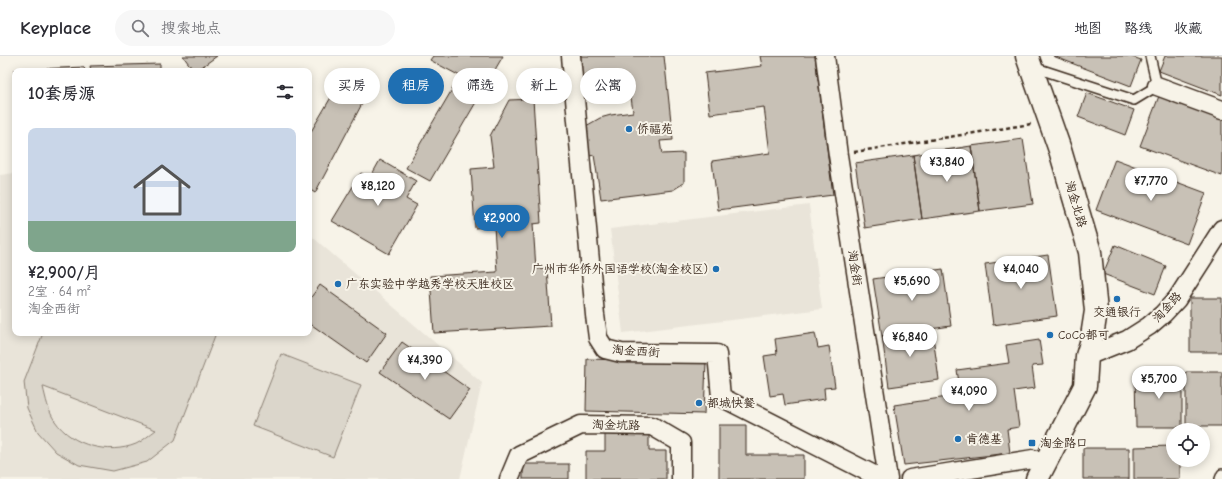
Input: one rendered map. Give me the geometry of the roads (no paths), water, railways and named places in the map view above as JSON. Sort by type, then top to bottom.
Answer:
[{"type":"street","name":"淘金西街","points":[[571,56],[595,315],[598,338],[605,349],[621,353],[717,354],[721,397],[882,479]]},
{"type":"street","name":"淘金街","points":[[825,56],[838,155],[888,479]]},
{"type":"street","name":"淘金北路","points":[[1028,61],[1073,192],[1090,252],[1096,311],[1088,356]]},
{"type":"street","points":[[1157,86],[1222,110]]},
{"type":"street","name":"淘金路","points":[[1088,356],[1127,340],[1149,326],[1163,314],[1177,299],[1222,229]]},
{"type":"street","points":[[1022,479],[1039,467],[1071,381],[1088,356]]},
{"type":"street","name":"淘金坑路","points":[[509,479],[519,455],[581,425],[652,426],[681,443],[681,479]]},
{"type":"street","points":[[910,479],[1039,467]]},
{"type":"lane","points":[[1028,61],[1134,100],[1157,86],[1150,56]]},
{"type":"lane","points":[[1220,479],[1222,474]]},
{"type":"place","name":"侨福苑","points":[[629,129]]},
{"type":"place","name":"广州市华侨外国语学校(淘金校区)","points":[[716,269]]},
{"type":"place","name":"广东实验中学越秀学校天胜校区","points":[[338,284]]},
{"type":"place","name":"交通银行","points":[[1117,299]]},
{"type":"place","name":"CoCo都可","points":[[1050,335]]},
{"type":"place","name":"都城快餐","points":[[699,403]]},
{"type":"place","name":"肯德基","points":[[958,439]]},
{"type":"place","name":"淘金路口","points":[[1032,443]]}]
